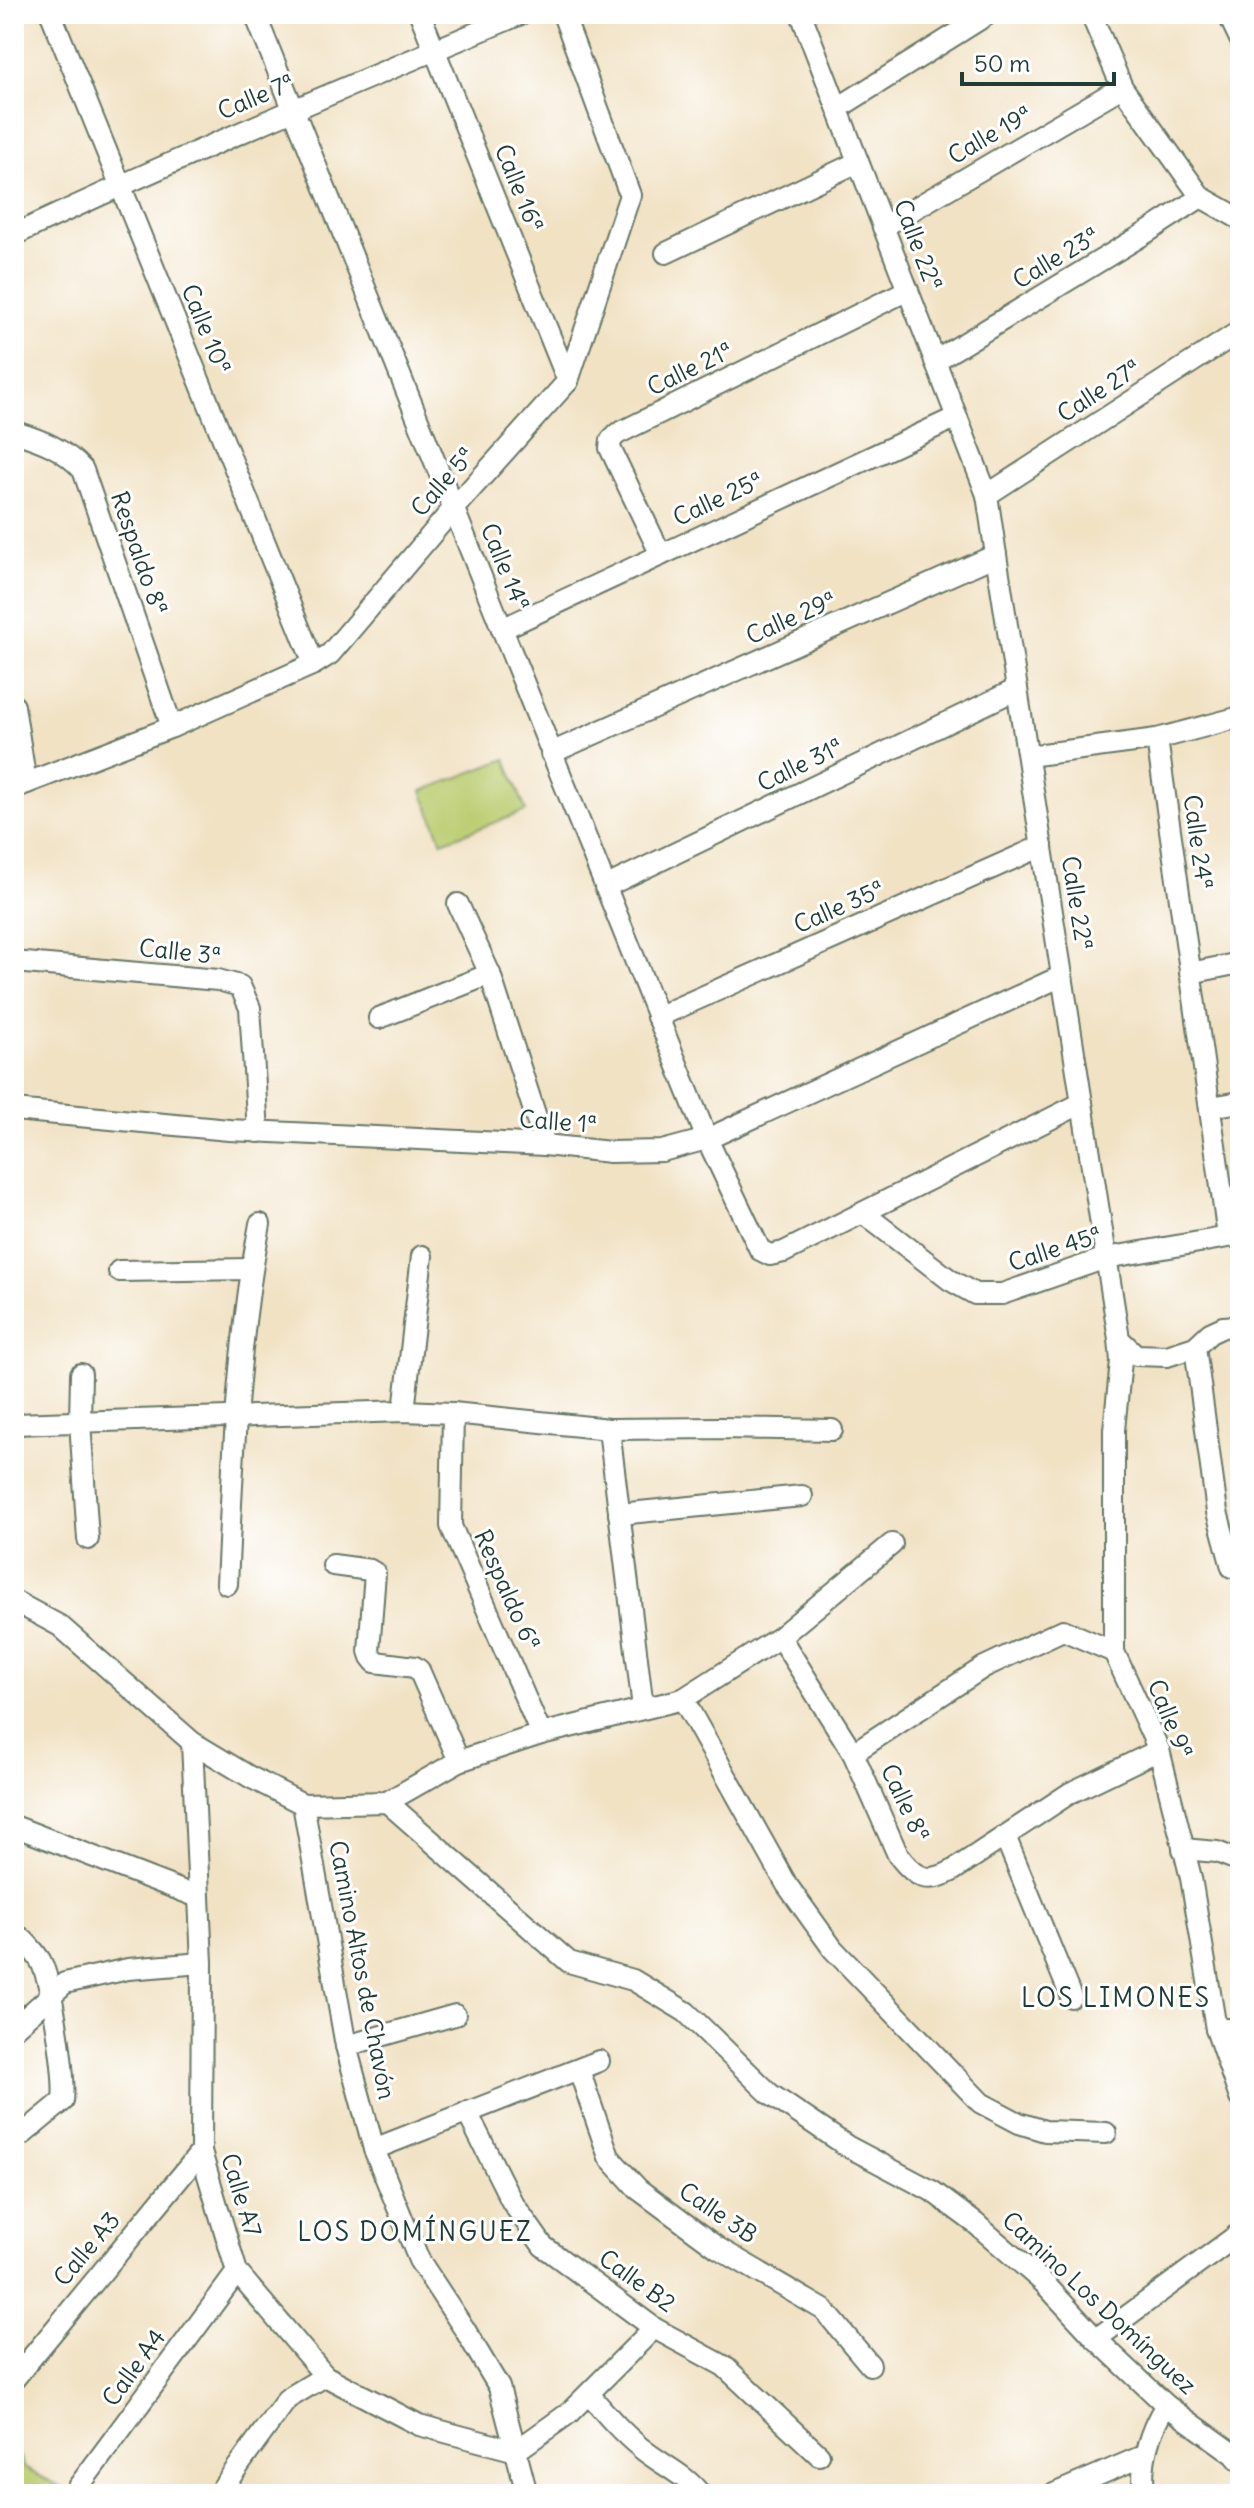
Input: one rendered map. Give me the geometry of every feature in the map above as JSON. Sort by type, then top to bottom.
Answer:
[{"type":"street","name":"Calle 10ª","points":[[51,14],[314,664]]},
{"type":"street","name":"Calle 14ª","points":[[255,14],[657,1017],[707,1139],[760,1250],[770,1255],[784,1252],[863,1213]]},
{"type":"street","name":"Calle 16ª","points":[[420,14],[568,381]]},
{"type":"street","name":"Calle 7ª","points":[[14,235],[292,109],[521,14]]},
{"type":"street","name":"Calle 5ª","points":[[20,786],[172,727],[330,654],[453,509],[568,381],[630,195],[563,14]]},
{"type":"street","name":"Calle 22ª","points":[[801,14],[987,495]]},
{"type":"street","points":[[838,108],[988,14]]},
{"type":"street","points":[[1091,14],[1122,87],[1201,197],[1240,219]]},
{"type":"street","points":[[1228,14],[1240,39]]},
{"type":"street","name":"Calle 19ª","points":[[883,227],[1122,87]]},
{"type":"street","points":[[666,253],[858,162]]},
{"type":"street","name":"Calle 23ª","points":[[935,361],[1201,197]]},
{"type":"street","name":"Calle 21ª","points":[[661,555],[610,448],[611,440],[617,434],[908,290]]},
{"type":"street","name":"Calle 27ª","points":[[987,495],[1237,342]]},
{"type":"street","name":"Calle 25ª","points":[[502,629],[957,417]]},
{"type":"street","name":"Respaldo 8ª","points":[[14,431],[69,454],[83,470],[172,727]]},
{"type":"street","points":[[987,495],[996,555]]},
{"type":"street","name":"Calle 22ª","points":[[996,555],[1119,1339],[1121,1361],[1114,1430],[1114,1652]]},
{"type":"street","name":"Calle 29ª","points":[[551,753],[996,555]]},
{"type":"street","name":"Calle 31ª","points":[[605,887],[1017,689]]},
{"type":"street","points":[[14,706],[20,786]]},
{"type":"street","points":[[1028,756],[1157,739],[1240,717]]},
{"type":"street","name":"Calle 24ª","points":[[1157,739],[1190,973],[1234,1236]]},
{"type":"street","name":"Calle 35ª","points":[[657,1017],[1042,846]]},
{"type":"street","points":[[458,904],[490,974],[545,1145]]},
{"type":"street","name":"Calle 3ª","points":[[14,962],[218,980],[240,986],[250,1008],[258,1132]]},
{"type":"street","points":[[1190,973],[1240,963]]},
{"type":"street","points":[[379,1018],[490,974]]},
{"type":"street","name":"Calle 1ª","points":[[14,1110],[258,1132],[545,1145],[610,1152],[662,1151],[707,1139],[1062,976]]},
{"type":"street","points":[[1211,1107],[1240,1102]]},
{"type":"street","points":[[863,1213],[1082,1103]]},
{"type":"street","name":"Calle 45ª","points":[[863,1213],[950,1280],[975,1294],[1002,1294],[1106,1258],[1234,1236]]},
{"type":"street","points":[[227,1584],[235,1416],[251,1269],[260,1224]]},
{"type":"street","points":[[404,1411],[422,1256]]},
{"type":"street","points":[[119,1271],[251,1269]]},
{"type":"street","points":[[1119,1339],[1136,1355],[1167,1356],[1195,1347],[1210,1333],[1223,1327],[1240,1326]]},
{"type":"street","points":[[1195,1347],[1217,1512],[1232,1567]]},
{"type":"street","points":[[81,1374],[80,1422],[88,1539]]},
{"type":"street","points":[[14,1424],[404,1411],[609,1429],[832,1430]]},
{"type":"street","name":"Respaldo 6ª","points":[[453,1413],[451,1526],[541,1734]]},
{"type":"street","points":[[609,1429],[643,1708]]},
{"type":"street","points":[[619,1514],[802,1496]]},
{"type":"street","points":[[14,1601],[60,1626],[192,1742],[250,1777],[303,1804],[387,1802],[459,1761],[541,1734],[683,1699],[780,1637],[892,1544]]},
{"type":"street","points":[[333,1565],[375,1573],[371,1657],[375,1662],[419,1670],[459,1761]]},
{"type":"street","points":[[853,1753],[984,1667],[1063,1630],[1114,1652]]},
{"type":"street","name":"Calle 8ª","points":[[780,1637],[853,1753],[898,1855],[909,1869],[922,1878],[938,1879],[1070,1793],[1159,1750]]},
{"type":"street","name":"Calle 9ª","points":[[1114,1652],[1159,1750],[1191,1878],[1216,2029],[1240,2098]]},
{"type":"street","points":[[683,1699],[787,1885],[833,1949],[981,2103],[1019,2123],[1045,2131],[1106,2133]]},
{"type":"street","name":"Calle A7","points":[[192,1742],[202,1963],[201,2152],[237,2272],[325,2376],[419,2425],[516,2451]]},
{"type":"street","name":"Camino Los Domínguez","points":[[387,1802],[569,1962],[633,1980],[686,2012],[770,2094],[847,2146],[932,2191],[975,2223],[1044,2283],[1096,2339],[1166,2405],[1238,2456]]},
{"type":"street","name":"Camino Altos de Chavón","points":[[303,1804],[346,2046],[374,2149],[419,2260],[499,2387],[527,2494]]},
{"type":"street","points":[[14,1826],[198,1897]]},
{"type":"street","points":[[1005,1836],[1071,1997]]},
{"type":"street","points":[[1183,1849],[1217,1852],[1240,1861]]},
{"type":"street","points":[[14,1933],[40,1961],[51,1996],[65,2085],[63,2101],[23,2134]]},
{"type":"street","points":[[14,2028],[65,1983],[128,1969],[202,1963]]},
{"type":"street","points":[[346,2046],[455,2015]]},
{"type":"street","points":[[1216,2029],[1240,2029]]},
{"type":"street","points":[[374,2149],[599,2061]]},
{"type":"street","name":"Calle 3B","points":[[579,2070],[609,2157],[638,2189],[718,2248],[824,2310],[870,2365]]},
{"type":"street","name":"Calle B2","points":[[467,2112],[512,2202],[543,2246],[654,2328],[724,2366],[819,2455]]},
{"type":"street","name":"Calle A3","points":[[14,2379],[201,2152]]},
{"type":"street","points":[[1096,2339],[1240,2233]]},
{"type":"street","name":"Calle A4","points":[[73,2494],[237,2272]]},
{"type":"street","points":[[516,2451],[569,2413],[654,2328]]},
{"type":"street","points":[[221,2493],[287,2399],[325,2376]]},
{"type":"street","points":[[589,2394],[642,2450],[683,2478],[700,2494]]},
{"type":"street","points":[[1144,2494],[1145,2455],[1156,2422],[1166,2405]]},
{"type":"street","points":[[1054,2494],[1145,2455]]},
{"type":"green space","points":[[506,759],[526,811],[442,842],[422,791]]},
{"type":"green space","points":[[14,2443],[24,2468],[75,2494],[14,2494]]},
{"type":"district","name":"LOS LIMONES","points":[[1116,1998]]},
{"type":"district","name":"LOS DOMÍNGUEZ","points":[[415,2232]]}]
